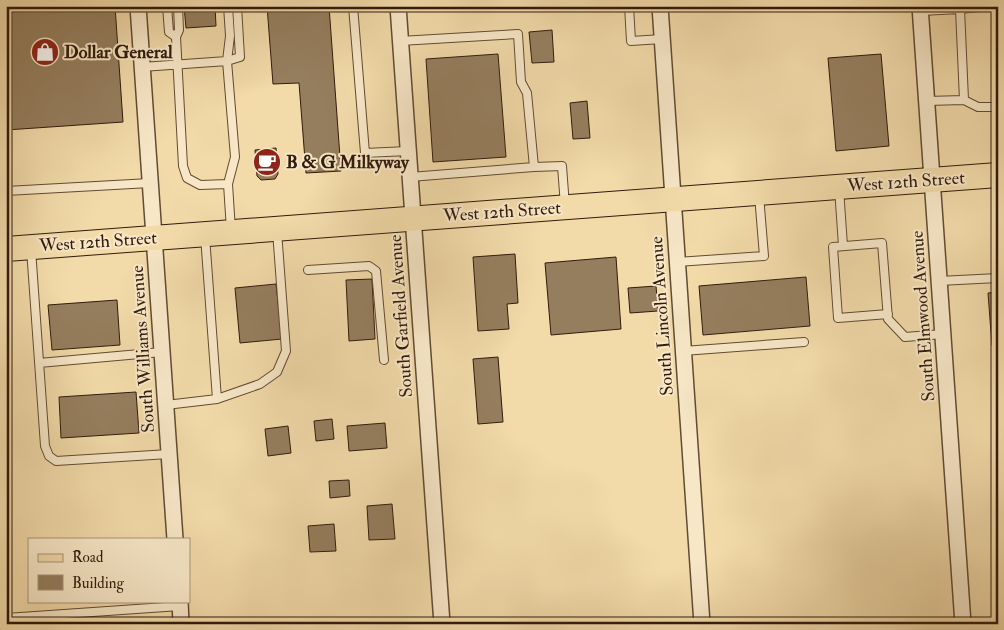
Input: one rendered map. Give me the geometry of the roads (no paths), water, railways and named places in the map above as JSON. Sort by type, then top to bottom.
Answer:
[{"type":"main road","name":"West 12th Street","points":[[6,249],[998,175]]},
{"type":"street","name":"South Williams Avenue","points":[[138,6],[175,538]]},
{"type":"street","name":"South Garfield Avenue","points":[[398,6],[442,624]]},
{"type":"street","name":"South Lincoln Avenue","points":[[660,6],[702,624]]},
{"type":"street","name":"South Elmwood Avenue","points":[[920,8],[963,624]]},
{"type":"street","points":[[180,604],[181,624]]},
{"type":"lane","points":[[167,6],[170,32],[176,37]]},
{"type":"lane","points":[[178,6],[179,30],[176,37],[183,166],[187,178],[200,185],[228,184]]},
{"type":"lane","points":[[228,6],[230,36],[227,61],[235,157],[228,184],[232,232]]},
{"type":"lane","points":[[142,67],[227,61],[240,57],[237,6]]},
{"type":"lane","points":[[353,6],[365,153],[408,151]]},
{"type":"lane","points":[[629,6],[631,40],[662,39]]},
{"type":"lane","points":[[920,8],[960,9],[989,6]]},
{"type":"lane","points":[[960,9],[964,100]]},
{"type":"lane","points":[[400,41],[518,34],[521,82],[527,93],[534,167]]},
{"type":"lane","points":[[927,101],[964,100],[978,107],[998,107]]},
{"type":"lane","points":[[410,177],[562,166],[565,207]]},
{"type":"lane","points":[[6,191],[150,183]]},
{"type":"lane","points":[[839,187],[843,246]]},
{"type":"lane","points":[[677,262],[764,256],[758,193]]},
{"type":"lane","points":[[166,405],[217,399],[260,384],[277,372],[286,351],[276,229]]},
{"type":"lane","points":[[204,234],[217,399]]},
{"type":"lane","points":[[888,314],[838,318],[833,247],[882,243],[888,314],[888,319],[905,337],[943,334]]},
{"type":"lane","points":[[31,247],[45,446],[49,456],[56,461],[169,454]]},
{"type":"lane","points":[[308,270],[369,266],[376,270],[384,360]]},
{"type":"lane","points":[[939,281],[998,278]]},
{"type":"lane","points":[[683,352],[804,342]]},
{"type":"lane","points":[[39,363],[162,352]]},
{"type":"lane","points":[[6,618],[180,604]]},
{"type":"place","name":"Dollar General","points":[[45,52]]},
{"type":"place","name":"B & G Milkyway","points":[[267,162]]}]
